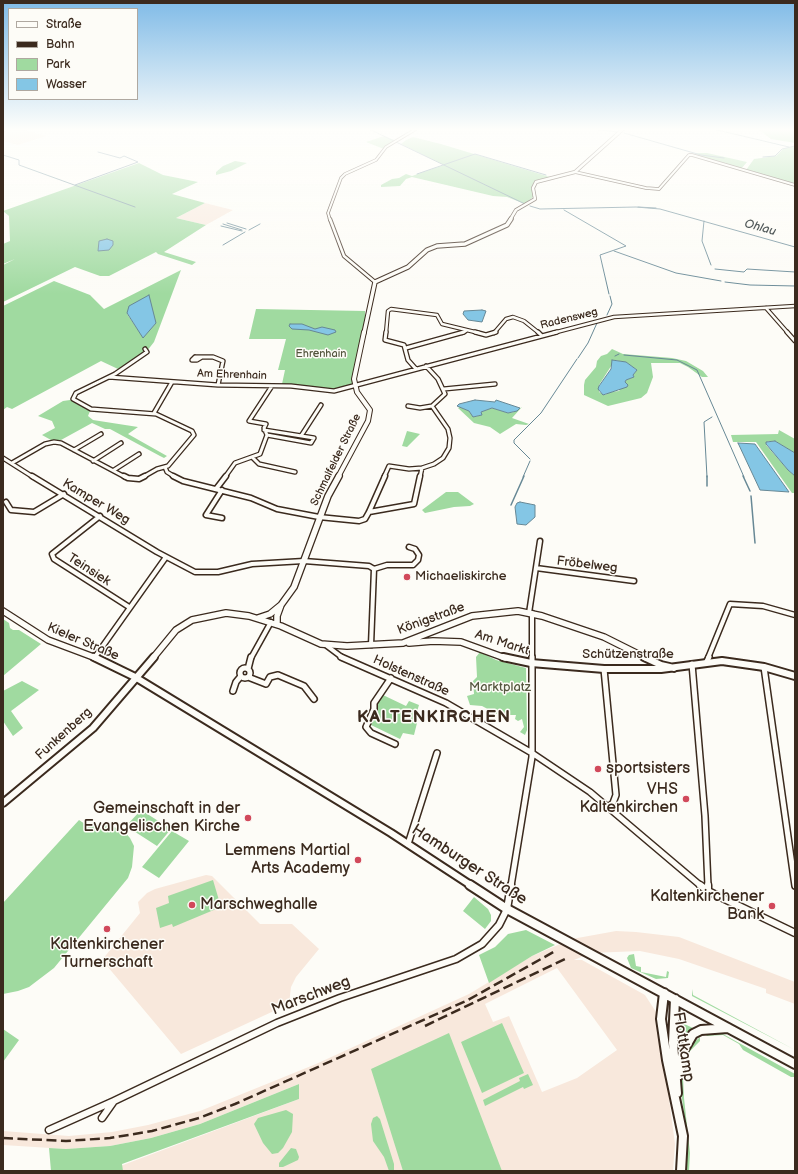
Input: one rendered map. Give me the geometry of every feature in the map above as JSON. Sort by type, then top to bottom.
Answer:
[{"type":"main road","points":[[355,386],[354,379],[375,282],[408,267],[427,250],[437,246],[465,244],[507,225],[516,210],[529,204],[535,199],[533,188],[537,184]]},
{"type":"main road","name":"Schmalfelder Straße","points":[[274,623],[282,605],[294,587],[319,518],[368,421],[370,410],[355,386]]},
{"type":"main road","name":"Schmalfelder Straße","points":[[258,618],[270,614],[282,605]]},
{"type":"main road","name":"Kieler Straße","points":[[3,611],[48,640],[95,657],[135,678]]},
{"type":"main road","name":"Königstraße","points":[[327,646],[403,643],[430,631],[472,616],[504,612],[530,613],[604,637],[653,661],[674,668]]},
{"type":"main road","name":"Funkenberg","points":[[3,803],[93,728],[171,635],[192,620],[205,616],[226,614],[258,618]]},
{"type":"main road","name":"Holstenstraße","points":[[258,618],[274,623],[311,641],[327,646]]},
{"type":"main road","points":[[430,631],[430,635],[437,641]]},
{"type":"main road","name":"Am Markt","points":[[403,643],[437,641],[472,645],[509,659],[531,663]]},
{"type":"main road","points":[[653,661],[655,664],[653,669]]},
{"type":"main road","name":"Schützenstraße","points":[[531,663],[604,669],[653,669],[674,668],[708,661],[738,662],[764,667],[795,676]]},
{"type":"main road","name":"Hamburger Straße","points":[[135,678],[408,844],[507,909],[795,1064]]},
{"type":"main road","name":"Flottkamp","points":[[664,993],[661,1007],[664,1044],[683,1136],[681,1171]]},
{"type":"main road","name":"Flottkamp","points":[[675,999],[673,1043],[678,1106]]},
{"type":"main road","points":[[677,1088],[683,1051],[694,1034],[701,1030],[730,1028]]},
{"type":"street","points":[[339,184],[328,213],[344,256],[375,282]]},
{"type":"street","points":[[628,184],[659,189],[664,184]]},
{"type":"street","name":"Radensweg","points":[[355,386],[541,335],[628,315],[795,306]]},
{"type":"street","points":[[766,308],[795,341]]},
{"type":"street","points":[[416,369],[408,360],[406,348],[400,344],[387,342],[385,340],[388,311],[391,309],[437,315],[442,324],[482,334],[492,334],[496,332],[506,319],[513,317],[524,321],[541,335]]},
{"type":"street","points":[[406,348],[466,331]]},
{"type":"street","points":[[12,463],[50,442],[60,443],[93,461],[98,461],[128,478],[139,479],[157,468],[165,467],[173,461],[194,435],[192,431],[156,414],[91,409],[73,399],[73,396],[109,377],[147,352],[145,350]]},
{"type":"street","points":[[202,357],[213,357],[223,361],[218,385]]},
{"type":"street","points":[[408,406],[420,408],[432,406],[443,398],[445,394],[444,389],[438,379],[426,366]]},
{"type":"street","name":"Am Ehrenhain","points":[[109,377],[218,385],[272,386],[326,391],[355,386]]},
{"type":"street","points":[[156,414],[154,413],[172,382]]},
{"type":"street","points":[[444,389],[495,384]]},
{"type":"street","points":[[264,430],[314,438],[311,442],[267,435],[264,430],[266,424],[248,421],[272,386]]},
{"type":"street","points":[[301,436],[321,405]]},
{"type":"street","points":[[165,467],[167,472],[179,479],[251,498],[277,509],[319,518],[359,521],[365,519],[369,512],[390,466],[409,469],[422,468],[434,464],[442,458],[449,448],[450,438],[448,429],[432,406]]},
{"type":"street","points":[[74,450],[101,434]]},
{"type":"street","points":[[216,489],[235,463],[253,458],[260,454],[267,435]]},
{"type":"street","points":[[93,461],[122,443]]},
{"type":"street","points":[[114,470],[139,454]]},
{"type":"street","name":"Kamper Weg","points":[[3,458],[166,557],[195,572],[222,572],[252,564],[304,561],[369,566],[374,569]]},
{"type":"street","points":[[253,458],[259,464],[295,472]]},
{"type":"street","points":[[369,512],[414,504],[422,468]]},
{"type":"street","points":[[222,490],[206,515],[222,518]]},
{"type":"street","points":[[6,502],[11,510],[34,512],[64,494]]},
{"type":"street","name":"Teinsiek","points":[[100,516],[55,550],[52,554],[54,559],[129,607]]},
{"type":"street","points":[[531,663],[530,613],[532,585],[540,541]]},
{"type":"street","points":[[371,645],[374,569],[387,566],[413,565],[418,560],[419,555],[415,549],[409,547]]},
{"type":"street","points":[[95,657],[129,607],[166,557]]},
{"type":"street","name":"Kamper Weg","points":[[179,564],[211,572]]},
{"type":"street","name":"Fröbelweg","points":[[536,568],[634,581]]},
{"type":"street","points":[[708,661],[710,652],[730,604],[763,606],[795,615]]},
{"type":"street","points":[[248,677],[251,672],[248,669],[251,657],[274,623]]},
{"type":"street","name":"Holstenstraße","points":[[327,646],[337,655],[446,703],[532,753],[590,792],[686,875],[708,891],[795,933]]},
{"type":"street","name":"Am Markt","points":[[507,909],[532,753],[531,663]]},
{"type":"street","points":[[692,664],[705,809],[708,891]]},
{"type":"street","points":[[764,667],[795,886]]},
{"type":"street","points":[[233,691],[236,682],[241,676],[241,671],[248,669]]},
{"type":"street","points":[[604,669],[616,795],[613,803],[608,807]]},
{"type":"street","points":[[241,676],[266,684],[272,677],[278,676],[304,686],[314,699]]},
{"type":"street","points":[[391,678],[374,703],[374,710],[366,727],[369,732],[395,744]]},
{"type":"street","points":[[408,844],[437,753]]},
{"type":"street","name":"Marschweg","points":[[49,1130],[294,1016],[456,959],[482,944],[499,925],[507,909]]},
{"type":"street","name":"Marschweg","points":[[102,1118],[114,1101]]},
{"type":"shaded area","points":[[205,203],[233,210],[206,225],[176,218]]},
{"type":"shaded area","points":[[206,875],[212,876],[260,924],[292,924],[319,949],[296,977],[291,987],[289,1004],[181,1054],[102,960],[140,913],[138,902],[147,893],[155,889]]},
{"type":"shaded area","points":[[616,931],[679,937],[795,982],[795,1004],[766,993],[766,989],[679,959],[640,951],[591,953],[574,960],[582,960],[645,995],[658,1015],[675,1144],[673,1171],[107,1171],[299,1099],[299,1084],[200,1124],[151,1138],[110,1146],[66,1149],[3,1145],[3,1131],[69,1136],[112,1132],[148,1125],[200,1111],[316,1064],[469,994],[532,956],[572,939]],"holes":[[[557,968],[617,1050],[577,1078],[542,1092],[509,1016],[493,1022],[485,1004]]]},
{"type":"green space","points":[[80,184],[194,184],[172,194],[205,203],[176,218],[206,225],[164,252],[196,262],[192,265],[158,254],[156,252],[109,276],[100,276],[75,267],[3,302],[3,265],[15,259],[3,264],[3,244],[10,241],[9,216],[3,211]]},
{"type":"green space","points":[[402,184],[400,186],[381,187],[381,185]]},
{"type":"green space","points":[[441,184],[534,184],[532,186],[533,197],[525,204],[507,197],[493,196]]},
{"type":"green space","points":[[181,270],[154,342],[147,351],[118,369],[101,361],[12,409],[7,407],[3,410],[3,306],[54,281],[90,295],[104,309]],"holes":[[[127,314],[156,323],[143,337]]]},
{"type":"green space","name":"Ehrenhain","points":[[256,309],[365,311],[365,319],[353,389],[337,391],[282,384],[285,370],[278,370],[286,339],[249,339]]},
{"type":"green space","points":[[612,349],[623,354],[672,358],[686,361],[703,371],[708,377],[702,377],[680,363],[651,363],[653,377],[647,393],[641,398],[608,406],[584,395],[585,380],[596,367],[597,361],[601,356],[607,354]],"holes":[[[615,360],[627,363],[637,370],[633,375],[634,377],[626,380],[619,391],[610,392],[605,395],[599,392],[599,385]]]},
{"type":"green space","points":[[70,400],[90,411],[88,416],[93,420],[138,427],[128,434],[167,456],[164,458],[110,429],[105,429],[92,423],[61,440],[51,440],[42,435],[55,428],[52,421],[38,416],[63,401]]},
{"type":"green space","points":[[460,407],[469,411],[474,417],[482,415],[481,412],[492,408],[508,413],[514,412],[522,407],[512,418],[529,424],[516,424],[500,434],[490,427],[474,423],[458,408]]},
{"type":"green space","points":[[779,430],[795,439],[795,453],[775,441],[768,441],[766,445],[795,476],[795,493],[792,493],[756,442],[733,442],[731,435],[778,434]]},
{"type":"green space","points":[[407,431],[420,434],[407,447],[402,446]]},
{"type":"green space","points":[[446,492],[458,492],[474,504],[470,506],[454,507],[425,513],[422,510]]},
{"type":"green space","points":[[3,619],[9,623],[10,628],[13,630],[19,630],[41,644],[3,676]]},
{"type":"green space","name":"Marktplatz","points":[[480,652],[496,660],[526,668],[527,730],[525,735],[520,732],[524,727],[522,719],[518,721],[515,719],[516,715],[506,715],[501,721],[498,719],[499,715],[482,706],[470,705],[467,696],[474,694],[473,681],[477,677],[476,657]]},
{"type":"green space","points":[[22,681],[39,690],[11,711],[23,728],[13,736],[3,721],[3,691]]},
{"type":"green space","points":[[383,695],[406,706],[409,701],[419,705],[414,721],[417,723],[414,735],[403,733],[400,739],[371,725],[371,722],[378,712],[377,704]]},
{"type":"green space","points":[[141,810],[171,829],[157,846],[126,826]]},
{"type":"green space","points":[[79,820],[88,826],[107,825],[123,830],[130,838],[134,846],[132,867],[128,878],[54,968],[29,987],[3,994],[3,903]]},
{"type":"green space","points":[[172,831],[189,841],[159,878],[142,867]]},
{"type":"green space","name":"Marschweghalle","points":[[213,880],[221,907],[173,927],[172,924],[160,928],[156,908],[169,903],[168,896]]},
{"type":"green space","points":[[474,897],[488,909],[491,915],[491,921],[485,929],[463,911]]},
{"type":"green space","points":[[526,930],[555,945],[532,956],[489,983],[479,955],[495,947],[508,934]]},
{"type":"green space","points":[[634,954],[636,966],[641,967],[641,972],[666,977],[667,971],[669,972],[668,978],[656,979],[631,968],[627,958],[629,955]]},
{"type":"green space","points":[[692,989],[693,995],[795,1050],[692,996]]},
{"type":"green space","points":[[678,1021],[695,1029],[679,1052],[678,1027]]},
{"type":"green space","points":[[502,1023],[524,1073],[482,1093],[461,1042]]},
{"type":"green space","points":[[3,1029],[19,1040],[3,1062]]},
{"type":"green space","points":[[713,1032],[723,1034],[795,1074],[795,1077],[791,1077],[743,1050],[739,1044],[723,1035],[707,1036],[705,1034]]},
{"type":"green space","points":[[449,1033],[502,1171],[403,1171],[371,1069]]},
{"type":"green space","points":[[700,1037],[700,1041],[690,1051],[683,1077],[690,1153],[689,1171],[686,1171],[688,1143],[681,1091],[682,1071],[690,1046]]},
{"type":"green space","points":[[528,1074],[533,1085],[524,1089],[523,1087],[485,1106],[483,1100],[520,1081],[519,1078]]},
{"type":"green space","points":[[299,1084],[299,1099],[122,1164],[123,1171],[51,1171],[49,1148],[66,1149],[110,1146],[151,1138],[200,1124]]},
{"type":"green space","points":[[286,1110],[293,1114],[292,1132],[283,1148],[278,1153],[272,1154],[263,1143],[254,1124],[258,1118]]},
{"type":"green space","points":[[377,1116],[380,1119],[394,1164],[394,1171],[389,1171],[384,1157],[373,1141],[371,1124],[373,1118]]},
{"type":"green space","points":[[291,1148],[296,1149],[299,1157],[298,1160],[283,1167],[279,1167],[279,1163]]},
{"type":"water","points":[[107,239],[113,241],[113,245],[109,250],[98,251],[99,241]]},
{"type":"water","points":[[149,295],[156,323],[143,338],[127,313],[129,306]]},
{"type":"water","points":[[464,311],[486,311],[482,322],[468,320],[463,314]]},
{"type":"water","points":[[290,324],[302,324],[315,329],[322,327],[335,330],[336,332],[328,335],[309,330],[292,329],[289,326]]},
{"type":"water","points":[[612,360],[626,362],[637,370],[633,375],[634,377],[626,380],[625,382],[628,385],[627,387],[603,395],[598,389],[611,369]]},
{"type":"water","points":[[475,400],[495,402],[496,400],[520,408],[517,411],[508,413],[492,408],[481,412],[482,415],[473,417],[469,411],[457,406],[459,404]]},
{"type":"water","points":[[775,441],[795,453],[795,476],[766,444],[766,442]]},
{"type":"water","points":[[738,443],[755,444],[789,492],[760,490]]},
{"type":"water","points":[[520,502],[535,505],[535,517],[526,525],[517,524],[515,507],[517,503]]},
{"type":"waterway","points":[[71,184],[135,207]]},
{"type":"waterway","name":"Ohlau","points":[[483,184],[525,204]]},
{"type":"waterway","name":"Ohlau","points":[[530,206],[540,209],[636,207],[660,209],[704,221]]},
{"type":"waterway","name":"Ohlau","points":[[638,207],[656,208]]},
{"type":"waterway","points":[[564,210],[626,246],[600,255],[609,294]]},
{"type":"waterway","name":"Ohlau","points":[[704,221],[795,247]]},
{"type":"waterway","points":[[704,221],[702,241],[711,265]]},
{"type":"waterway","points":[[227,223],[246,229]]},
{"type":"waterway","points":[[223,224],[242,230]]},
{"type":"waterway","points":[[249,230],[260,224]]},
{"type":"waterway","points":[[221,226],[242,231]]},
{"type":"waterway","points":[[223,245],[245,232]]},
{"type":"waterway","points":[[614,251],[676,273],[721,281]]},
{"type":"waterway","points":[[715,269],[744,272],[747,269],[795,272]]},
{"type":"waterway","points":[[725,282],[750,285],[795,286]]},
{"type":"waterway","points":[[607,315],[612,304],[610,296]]},
{"type":"waterway","points":[[578,358],[588,343],[597,323]]},
{"type":"waterway","points":[[615,356],[619,354]]},
{"type":"waterway","points":[[624,355],[677,360],[697,370],[744,477]]},
{"type":"waterway","points":[[530,459],[514,443],[514,440],[541,413],[577,359]]},
{"type":"waterway","points":[[707,477],[704,422],[712,417]]},
{"type":"waterway","points":[[523,477],[530,461]]},
{"type":"waterway","points":[[511,505],[524,476]]},
{"type":"waterway","points":[[743,476],[750,491]]},
{"type":"waterway","points":[[707,477],[707,486]]},
{"type":"waterway","points":[[751,496],[755,543]]},
{"type":"railway","points":[[3,1138],[66,1141],[110,1138],[152,1131],[199,1118],[235,1104],[468,1000],[557,950]]},
{"type":"railway","points":[[425,1026],[565,959]]},
{"type":"place","name":"Michaeliskirche","points":[[407,577]]},
{"type":"place","name":"sportsisters","points":[[598,769]]},
{"type":"place","name":"VHS Kaltenkirchen","points":[[686,799]]},
{"type":"place","name":"Gemeinschaft in der Evangelischen Kirche","points":[[248,818]]},
{"type":"place","name":"Lemmens Martial Arts Academy","points":[[358,860]]},
{"type":"place","name":"Marschweghalle","points":[[192,905]]},
{"type":"place","name":"Kaltenkirchener Bank","points":[[772,906]]},
{"type":"place","name":"Kaltenkirchener Turnerschaft","points":[[107,929]]},
{"type":"district","name":"KALTENKIRCHEN","points":[[434,718]]}]
